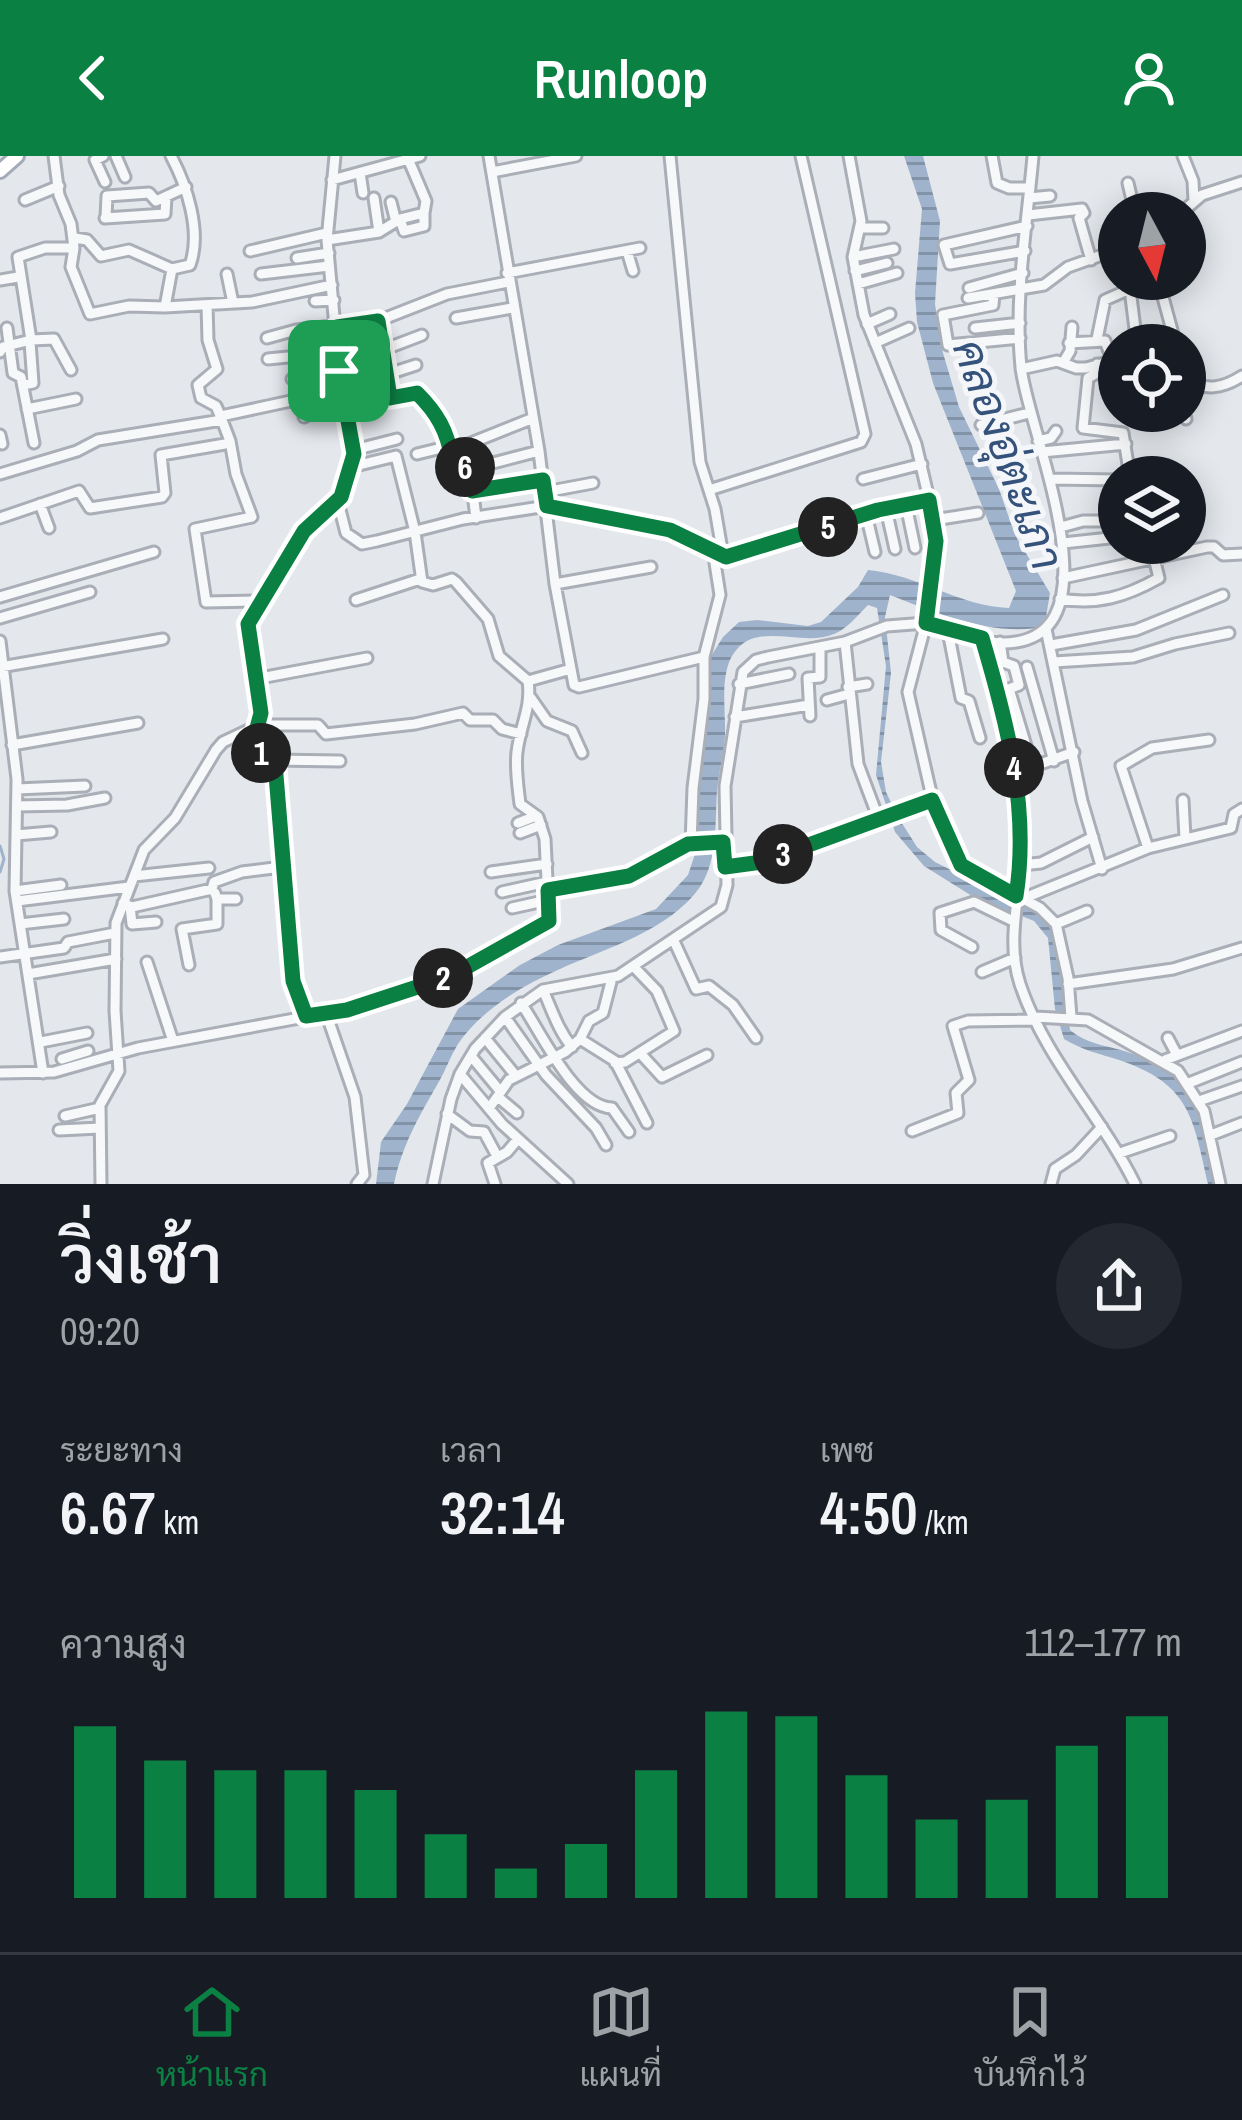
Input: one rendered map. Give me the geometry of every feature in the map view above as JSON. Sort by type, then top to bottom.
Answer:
[{"type":"main road","points":[[0,167],[13,156]]},
{"type":"street","points":[[54,156],[74,243],[71,267],[89,314],[129,306],[233,303],[332,284]]},
{"type":"street","points":[[103,156],[95,160],[105,182]]},
{"type":"street","points":[[116,156],[125,177]]},
{"type":"street","points":[[23,385],[33,383],[20,254],[87,240],[100,256],[129,250],[172,269],[193,260],[186,187],[172,156]]},
{"type":"street","points":[[335,156],[327,236],[341,385],[354,450],[351,467],[338,502],[304,531],[248,624],[261,713],[261,758],[340,761]]},
{"type":"street","points":[[489,156],[574,685],[704,658]]},
{"type":"street","points":[[492,172],[576,156]]},
{"type":"street","points":[[670,156],[700,462],[710,490],[720,555],[716,563],[720,595],[704,658],[692,843]]},
{"type":"street","points":[[710,490],[861,442],[865,434],[801,156]]},
{"type":"street","points":[[849,156],[860,228],[853,257],[867,324],[922,464],[934,520],[927,618],[908,692],[932,800],[961,865],[1040,908],[1056,924],[1071,1017]]},
{"type":"street","points":[[993,156],[997,183],[1050,196]]},
{"type":"street","points":[[433,1184],[460,1074],[506,1017],[543,991],[612,978],[634,967],[721,907],[727,896],[721,842],[725,786],[739,684],[743,672],[756,660],[845,642],[927,618],[948,631],[1000,643],[1018,642],[1046,629],[1054,619],[1063,578],[1063,543],[1021,369],[1024,251],[1033,156]]},
{"type":"street","points":[[1183,156],[1193,192]]},
{"type":"street","points":[[250,251],[327,236],[380,232],[398,220],[424,213],[415,158],[332,180]]},
{"type":"street","points":[[360,173],[363,193]]},
{"type":"street","points":[[1206,196],[1242,182]]},
{"type":"street","points":[[1128,184],[1130,192]]},
{"type":"street","points":[[25,200],[59,186]]},
{"type":"street","points":[[166,197],[165,214],[104,218],[107,196],[149,194],[156,201],[186,187]]},
{"type":"street","points":[[406,195],[422,190]]},
{"type":"street","points":[[374,198],[380,232]]},
{"type":"street","points":[[391,202],[398,220]]},
{"type":"street","points":[[1024,251],[950,264],[944,245],[1080,207],[1091,260]]},
{"type":"street","points":[[860,228],[884,228]]},
{"type":"street","points":[[267,338],[378,321],[507,277],[640,248]]},
{"type":"street","points":[[853,257],[894,249]]},
{"type":"street","points":[[627,250],[633,271]]},
{"type":"street","points":[[297,258],[328,254]]},
{"type":"street","points":[[1023,273],[968,293],[994,294],[1044,285],[1068,267],[1098,257]]},
{"type":"street","points":[[855,271],[887,262]]},
{"type":"street","points":[[261,274],[329,266]]},
{"type":"street","points":[[165,307],[172,269]]},
{"type":"street","points":[[858,284],[897,273]]},
{"type":"street","points":[[227,274],[233,303]]},
{"type":"street","points":[[0,280],[19,277]]},
{"type":"street","points":[[994,294],[993,305],[943,315],[948,345],[1020,332]]},
{"type":"street","points":[[316,301],[334,300]]},
{"type":"street","points":[[1069,343],[1097,339],[1105,300]]},
{"type":"street","points":[[207,305],[208,340],[217,368],[198,385],[201,398],[216,406],[221,418],[252,517],[195,530],[202,580],[207,604],[261,601]]},
{"type":"street","points":[[456,318],[512,308]]},
{"type":"street","points":[[867,324],[890,314]]},
{"type":"street","points":[[378,321],[390,398]]},
{"type":"street","points":[[1064,363],[1072,327]]},
{"type":"street","points":[[7,328],[5,353],[14,373],[22,377],[34,443]]},
{"type":"street","points":[[875,343],[909,328]]},
{"type":"street","points":[[975,328],[1037,334]]},
{"type":"street","points":[[380,351],[422,335]]},
{"type":"street","points":[[5,353],[31,341],[54,339],[68,369]]},
{"type":"street","points":[[268,359],[364,352]]},
{"type":"street","points":[[1021,369],[1052,362],[1076,368],[1096,364],[1097,373],[1088,378],[1083,428],[1120,432],[1127,456]]},
{"type":"street","points":[[0,474],[98,440],[221,418],[416,365]]},
{"type":"street","points":[[1206,387],[1227,386],[1242,376]]},
{"type":"street","points":[[294,384],[341,385]]},
{"type":"street","points":[[304,417],[341,385]]},
{"type":"street","points":[[347,411],[417,393],[438,416],[452,459],[470,469],[539,451]]},
{"type":"street","points":[[27,409],[76,399]]},
{"type":"street","points":[[981,425],[1029,413]]},
{"type":"street","points":[[417,454],[451,449],[531,419]]},
{"type":"street","points":[[1040,447],[1056,431]]},
{"type":"street","points":[[354,450],[397,439]]},
{"type":"street","points":[[0,518],[79,491],[90,508],[162,497],[161,455],[230,441]]},
{"type":"street","points":[[1040,447],[1126,444]]},
{"type":"street","points":[[68,1061],[326,1013],[451,976],[549,921],[547,864],[539,820],[520,804],[517,774],[531,698],[528,681],[499,656],[488,619],[456,582],[446,579],[425,586],[420,579],[415,532],[396,456],[351,467]]},
{"type":"street","points":[[863,479],[922,464]]},
{"type":"street","points":[[470,469],[476,518]]},
{"type":"street","points":[[508,472],[510,485]]},
{"type":"street","points":[[1050,479],[1098,479]]},
{"type":"street","points":[[472,491],[510,485],[593,484]]},
{"type":"street","points":[[338,502],[346,533],[362,544],[547,506],[670,530],[720,555],[735,556],[866,514],[929,500]]},
{"type":"street","points":[[40,504],[49,529]]},
{"type":"street","points":[[906,505],[915,548]]},
{"type":"street","points":[[886,509],[895,549]]},
{"type":"street","points":[[934,520],[978,513]]},
{"type":"street","points":[[866,514],[875,553]]},
{"type":"street","points":[[1060,527],[1098,521]]},
{"type":"street","points":[[1063,543],[1098,539]]},
{"type":"street","points":[[1206,547],[1214,547],[1223,556],[1242,554]]},
{"type":"street","points":[[0,597],[154,552]]},
{"type":"street","points":[[1063,578],[1127,564]]},
{"type":"street","points":[[1060,599],[1088,604],[1134,592],[1159,578],[1156,564]]},
{"type":"street","points":[[555,584],[651,567]]},
{"type":"street","points":[[356,599],[420,579]]},
{"type":"street","points":[[0,618],[90,592]]},
{"type":"street","points":[[1051,646],[1136,630],[1222,596]]},
{"type":"street","points":[[1046,629],[1102,868]]},
{"type":"street","points":[[948,631],[961,698],[969,701],[980,738]]},
{"type":"street","points":[[1054,662],[1133,657],[1229,633]]},
{"type":"street","points":[[982,638],[1015,773],[1021,865],[1013,921],[1020,985],[1062,1072],[1120,1153],[1135,1184]]},
{"type":"street","points":[[1,667],[163,639]]},
{"type":"street","points":[[0,641],[17,789],[16,896],[43,1072]]},
{"type":"street","points":[[845,642],[858,764],[889,816]]},
{"type":"street","points":[[1000,643],[1004,662],[1014,666],[1019,685],[1010,689],[1033,770]]},
{"type":"street","points":[[735,717],[810,711],[808,678],[820,676],[820,647]]},
{"type":"street","points":[[903,652],[920,655]]},
{"type":"street","points":[[255,679],[367,658]]},
{"type":"street","points":[[1027,668],[1054,761]]},
{"type":"street","points":[[528,681],[571,669]]},
{"type":"street","points":[[739,684],[789,674]]},
{"type":"street","points":[[827,700],[867,684]]},
{"type":"street","points":[[531,698],[548,721],[572,731],[582,753]]},
{"type":"street","points":[[101,1184],[100,1103],[118,1077],[115,933],[144,850],[175,818],[216,750],[258,726],[318,725],[326,734],[415,724],[463,713],[470,720],[494,720],[502,729],[521,734]]},
{"type":"street","points":[[13,746],[138,723]]},
{"type":"street","points":[[1148,848],[1121,766],[1152,748],[1209,740]]},
{"type":"street","points":[[1015,773],[1074,752]]},
{"type":"street","points":[[272,760],[293,981],[306,1016]]},
{"type":"street","points":[[17,789],[85,786]]},
{"type":"street","points":[[67,789],[67,805]]},
{"type":"street","points":[[17,806],[106,798]]},
{"type":"street","points":[[725,867],[762,862],[932,800]]},
{"type":"street","points":[[1183,800],[1185,838]]},
{"type":"street","points":[[1018,897],[1148,848],[1231,828],[1234,814],[1242,809]]},
{"type":"street","points":[[519,828],[539,820]]},
{"type":"street","points":[[16,836],[51,832]]},
{"type":"street","points":[[1021,865],[1041,863],[1093,837]]},
{"type":"street","points":[[502,892],[548,891],[629,876],[692,843],[721,842]]},
{"type":"street","points":[[491,872],[547,864]]},
{"type":"street","points":[[189,965],[181,931],[217,924],[214,882],[282,866]]},
{"type":"street","points":[[16,896],[208,868]]},
{"type":"street","points":[[16,896],[61,884]]},
{"type":"street","points":[[512,908],[548,891]]},
{"type":"street","points":[[127,905],[214,894],[236,898]]},
{"type":"street","points":[[972,947],[941,930],[940,914],[974,902],[1013,921]]},
{"type":"street","points":[[127,905],[132,924],[156,922]]},
{"type":"street","points":[[1056,924],[1087,911]]},
{"type":"street","points":[[20,924],[64,919]]},
{"type":"street","points":[[0,957],[64,948],[68,942],[115,933]]},
{"type":"street","points":[[674,941],[697,988],[709,986],[724,997],[756,1037]]},
{"type":"street","points":[[1068,984],[1148,974],[1242,948]]},
{"type":"street","points":[[982,972],[1015,958]]},
{"type":"street","points":[[28,974],[116,959]]},
{"type":"street","points":[[147,962],[173,1041]]},
{"type":"street","points":[[615,1063],[674,1030],[657,992],[634,967]]},
{"type":"street","points":[[490,1107],[516,1076],[541,1067],[576,1043],[589,1021],[603,1013],[612,978]]},
{"type":"street","points":[[543,991],[559,1028],[576,1043],[615,1063],[647,1124]]},
{"type":"street","points":[[521,1003],[571,1081],[599,1107],[611,1107],[629,1132]]},
{"type":"street","points":[[326,1013],[355,1097],[364,1175],[357,1184]]},
{"type":"street","points":[[506,1017],[607,1145]]},
{"type":"street","points":[[912,1131],[958,1113],[956,1093],[969,1079],[953,1026],[968,1021],[1071,1017],[1088,1020],[1165,1060],[1189,1083],[1211,1135],[1220,1184]]},
{"type":"street","points":[[1165,1060],[1242,1031]]},
{"type":"street","points":[[41,1042],[87,1033]]},
{"type":"street","points":[[485,1038],[516,1076]]},
{"type":"street","points":[[1168,1039],[1177,1055]]},
{"type":"street","points":[[0,1073],[43,1072],[88,1052]]},
{"type":"street","points":[[640,1053],[662,1077],[707,1055]]},
{"type":"street","points":[[471,1056],[517,1113]]},
{"type":"street","points":[[1189,1083],[1242,1062]]},
{"type":"street","points":[[460,1074],[518,1139],[568,1184]]},
{"type":"street","points":[[1199,1101],[1242,1085]]},
{"type":"street","points":[[87,1099],[100,1103]]},
{"type":"street","points":[[65,1116],[100,1103]]},
{"type":"street","points":[[447,1114],[470,1131],[484,1132],[497,1156]]},
{"type":"street","points":[[1211,1135],[1242,1123]]},
{"type":"street","points":[[1051,1184],[1055,1169],[1102,1127]]},
{"type":"street","points":[[59,1130],[100,1128]]},
{"type":"street","points":[[1120,1153],[1170,1136]]},
{"type":"street","points":[[495,1184],[488,1163],[518,1139]]},
{"type":"water","points":[[904,156],[923,156],[940,221],[935,304],[959,407],[999,489],[1015,535],[1050,593],[1046,617],[1036,628],[1018,629],[961,620],[890,595],[885,617],[891,673],[881,762],[886,792],[917,847],[935,862],[1049,919],[1057,938],[1070,1030],[1088,1041],[1146,1060],[1181,1084],[1200,1117],[1218,1184],[1208,1184],[1192,1122],[1174,1092],[1143,1069],[1064,1039],[1055,1009],[1048,938],[1034,921],[972,896],[924,866],[895,832],[876,775],[886,666],[877,608],[868,605],[834,634],[759,637],[738,648],[725,677],[725,735],[714,840],[700,887],[654,927],[532,983],[478,1020],[458,1044],[417,1121],[394,1184],[376,1184],[381,1142],[458,1009],[520,965],[558,945],[656,909],[688,875],[696,851],[711,700],[710,658],[739,622],[808,626],[821,622],[858,587],[868,570],[1009,608],[1016,591],[933,383],[917,322],[922,209]]},
{"type":"waterway","points":[[0,846],[4,859],[0,872]]},
{"type":"route","points":[[378,321],[390,398],[417,393],[430,406],[446,429],[452,459],[470,469],[472,491],[543,480],[547,506],[670,530],[726,557],[878,510],[929,500],[936,541],[926,623],[982,638],[1020,809],[1022,852],[1016,896],[961,865],[932,800],[762,862],[725,867],[723,842],[693,843],[629,876],[548,890],[549,921],[451,976],[347,1010],[306,1016],[293,981],[275,763],[261,758],[257,728],[261,713],[248,624],[304,531],[341,497],[354,450],[339,371],[337,327],[378,321]]},
{"type":"water label","name":"คลองอุ่ตะเภา","points":[[1009,454]]}]
